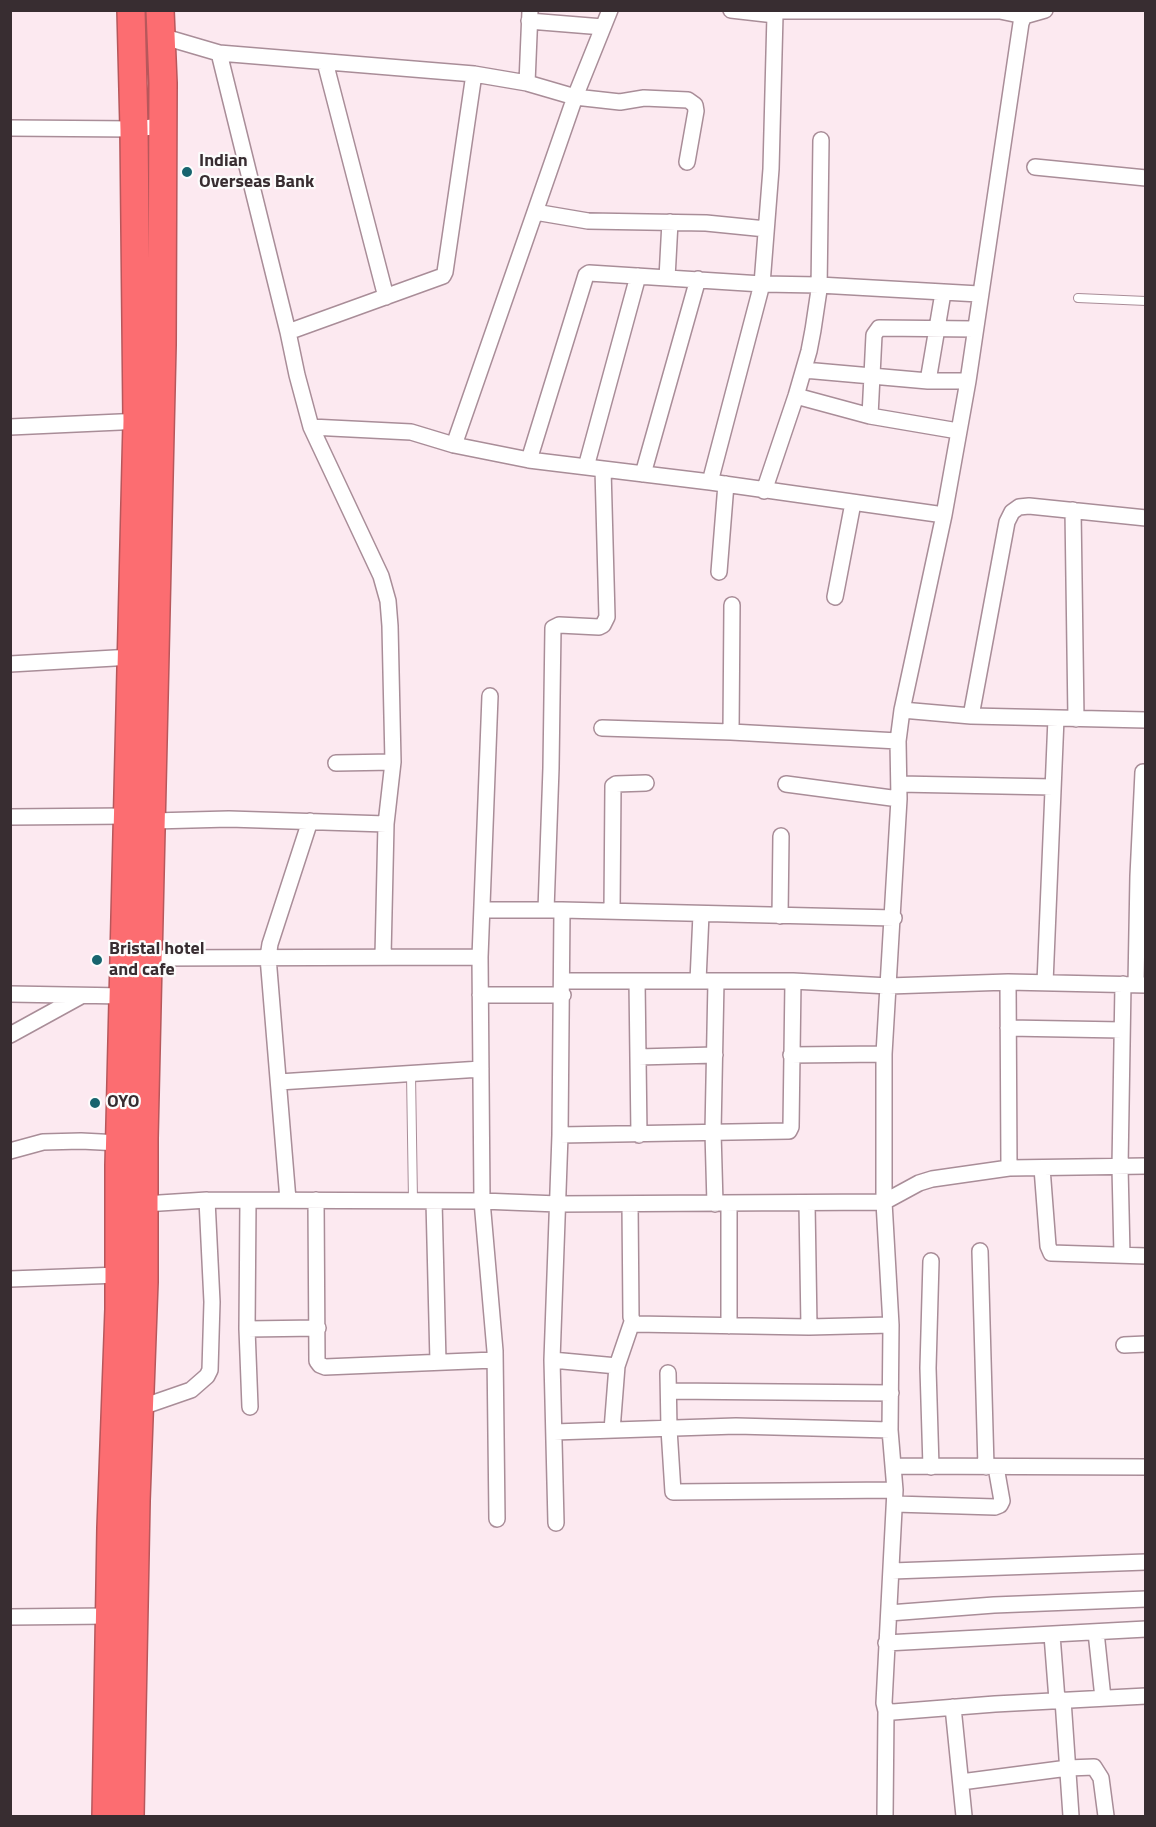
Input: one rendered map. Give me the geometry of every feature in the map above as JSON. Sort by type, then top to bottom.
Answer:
[{"type":"highway","points":[[130,1816],[149,958],[132,657],[149,421],[134,129],[131,10]]},
{"type":"highway","points":[[106,1816],[124,996],[140,819],[149,421],[162,126],[160,23]]},
{"type":"street","points":[[454,445],[575,97],[610,10]]},
{"type":"street","points":[[731,10],[774,15],[779,11],[1000,11],[1024,16],[1045,10]]},
{"type":"street","points":[[710,482],[762,284],[771,169],[774,15]]},
{"type":"street","points":[[527,83],[529,16],[603,27]]},
{"type":"street","points":[[885,1816],[886,1711],[884,1703],[895,1497],[890,1430],[891,1325],[884,1202],[884,1054],[894,918],[899,791],[898,741],[902,710],[944,515],[968,381],[979,294],[1021,23],[1024,16]]},
{"type":"street","points":[[160,23],[219,53],[474,74],[527,83],[575,97],[620,102],[644,98],[688,100],[692,102],[696,111],[687,162]]},
{"type":"street","points":[[219,53],[297,375],[312,427],[381,576],[388,601],[393,762],[386,824],[382,956]]},
{"type":"street","points":[[325,62],[386,297]]},
{"type":"street","points":[[288,332],[439,279],[445,272],[474,74]]},
{"type":"street","points":[[10,128],[134,129],[162,126]]},
{"type":"street","points":[[764,491],[804,370],[813,330],[819,285],[821,140]]},
{"type":"street","points":[[1035,167],[1146,178]]},
{"type":"street","points":[[535,212],[588,221],[706,223],[766,230]]},
{"type":"street","points":[[667,278],[670,222]]},
{"type":"street","points":[[528,460],[587,274],[979,294]]},
{"type":"street","points":[[586,467],[638,276]]},
{"type":"street","points":[[643,474],[698,279]]},
{"type":"street","points":[[928,381],[943,293]]},
{"type":"street","points":[[870,416],[874,335],[879,328],[974,329]]},
{"type":"street","points":[[804,370],[928,381],[968,381]]},
{"type":"street","points":[[796,396],[870,416],[958,431]]},
{"type":"street","points":[[10,427],[149,421]]},
{"type":"street","points":[[312,427],[411,432],[454,445],[528,460],[726,484],[944,515]]},
{"type":"street","points":[[546,910],[552,756],[553,628],[556,625],[599,627],[603,625],[607,617],[603,469]]},
{"type":"street","points":[[719,572],[726,484]]},
{"type":"street","points":[[836,597],[854,503]]},
{"type":"street","points":[[971,716],[1007,522],[1012,512],[1019,507],[1029,506],[1146,518]]},
{"type":"street","points":[[1073,510],[1076,719]]},
{"type":"street","points":[[731,732],[732,605]]},
{"type":"street","points":[[10,664],[132,657]]},
{"type":"street","points":[[490,696],[480,995],[482,1201],[494,1360],[496,1519]]},
{"type":"street","points":[[902,710],[971,716],[1146,720]]},
{"type":"street","points":[[1045,983],[1056,718]]},
{"type":"street","points":[[602,728],[898,741]]},
{"type":"street","points":[[336,763],[393,762]]},
{"type":"street","points":[[1122,1255],[1120,1167],[1122,1030],[1135,984],[1143,772]]},
{"type":"street","points":[[612,911],[613,786],[646,783]]},
{"type":"street","points":[[786,784],[899,791],[1053,787]]},
{"type":"street","points":[[10,817],[229,819],[386,824]]},
{"type":"street","points":[[288,1200],[268,957],[270,944],[310,821]]},
{"type":"street","points":[[780,916],[781,836]]},
{"type":"street","points":[[482,910],[894,918]]},
{"type":"street","points":[[556,1523],[552,1360],[560,1135],[562,910]]},
{"type":"street","points":[[698,981],[701,914]]},
{"type":"street","points":[[149,958],[480,957]]},
{"type":"street","points":[[480,995],[637,981],[793,981],[889,986],[1008,982],[1135,984]]},
{"type":"street","points":[[637,981],[639,1135]]},
{"type":"street","points":[[716,981],[713,1132],[722,1204],[729,1326]]},
{"type":"street","points":[[560,1135],[791,1130],[793,981]]},
{"type":"street","points":[[1008,982],[1009,1168]]},
{"type":"street","points":[[10,994],[124,996]]},
{"type":"street","points":[[10,1035],[82,996]]},
{"type":"street","points":[[1008,1028],[1122,1030]]},
{"type":"street","points":[[791,1055],[884,1054]]},
{"type":"street","points":[[638,1057],[715,1055]]},
{"type":"street","points":[[279,1082],[481,1069]]},
{"type":"street","points":[[10,1151],[43,1142],[81,1140],[120,1143]]},
{"type":"street","points":[[144,1204],[207,1200],[482,1201],[558,1204],[884,1202],[933,1179],[1009,1168],[1146,1167]]},
{"type":"street","points":[[1042,1168],[1048,1246],[1051,1253],[1145,1258]]},
{"type":"street","points":[[139,1408],[191,1389],[201,1383],[210,1370],[212,1292],[207,1200]]},
{"type":"street","points":[[316,1200],[317,1361],[320,1365],[325,1367],[494,1360]]},
{"type":"street","points":[[248,1201],[247,1329],[250,1407]]},
{"type":"street","points":[[434,1201],[438,1362]]},
{"type":"street","points":[[612,1430],[617,1366],[632,1322],[630,1204]]},
{"type":"street","points":[[807,1204],[809,1328]]},
{"type":"street","points":[[669,1373],[669,1429],[673,1492],[895,1497],[995,1507],[1002,1501],[991,1467],[980,1251]]},
{"type":"street","points":[[931,1261],[928,1368],[931,1467]]},
{"type":"street","points":[[10,1279],[119,1275]]},
{"type":"street","points":[[632,1322],[637,1324],[809,1328],[891,1325]]},
{"type":"street","points":[[247,1329],[318,1328]]},
{"type":"street","points":[[1124,1345],[1146,1344]]},
{"type":"street","points":[[552,1360],[617,1366]]},
{"type":"street","points":[[669,1391],[891,1393]]},
{"type":"street","points":[[554,1432],[736,1426],[890,1430]]},
{"type":"street","points":[[894,1466],[1146,1467]]},
{"type":"street","points":[[892,1571],[1146,1562]]},
{"type":"street","points":[[889,1612],[1146,1599]]},
{"type":"street","points":[[10,1617],[109,1616]]},
{"type":"street","points":[[886,1643],[1146,1629]]},
{"type":"street","points":[[1096,1632],[1103,1698]]},
{"type":"street","points":[[1052,1635],[1068,1768],[1071,1816]]},
{"type":"street","points":[[886,1711],[1146,1695]]},
{"type":"street","points":[[953,1707],[964,1816]]},
{"type":"street","points":[[962,1782],[1090,1767],[1097,1769],[1101,1778],[1106,1816]]},
{"type":"lane","points":[[1078,298],[1146,301]]},
{"type":"lane","points":[[411,1074],[413,1201]]},
{"type":"place","name":"Indian Overseas Bank","points":[[187,172]]},
{"type":"place","name":"Bristal hotel and cafe","points":[[97,960]]},
{"type":"place","name":"OYO","points":[[95,1103]]}]
